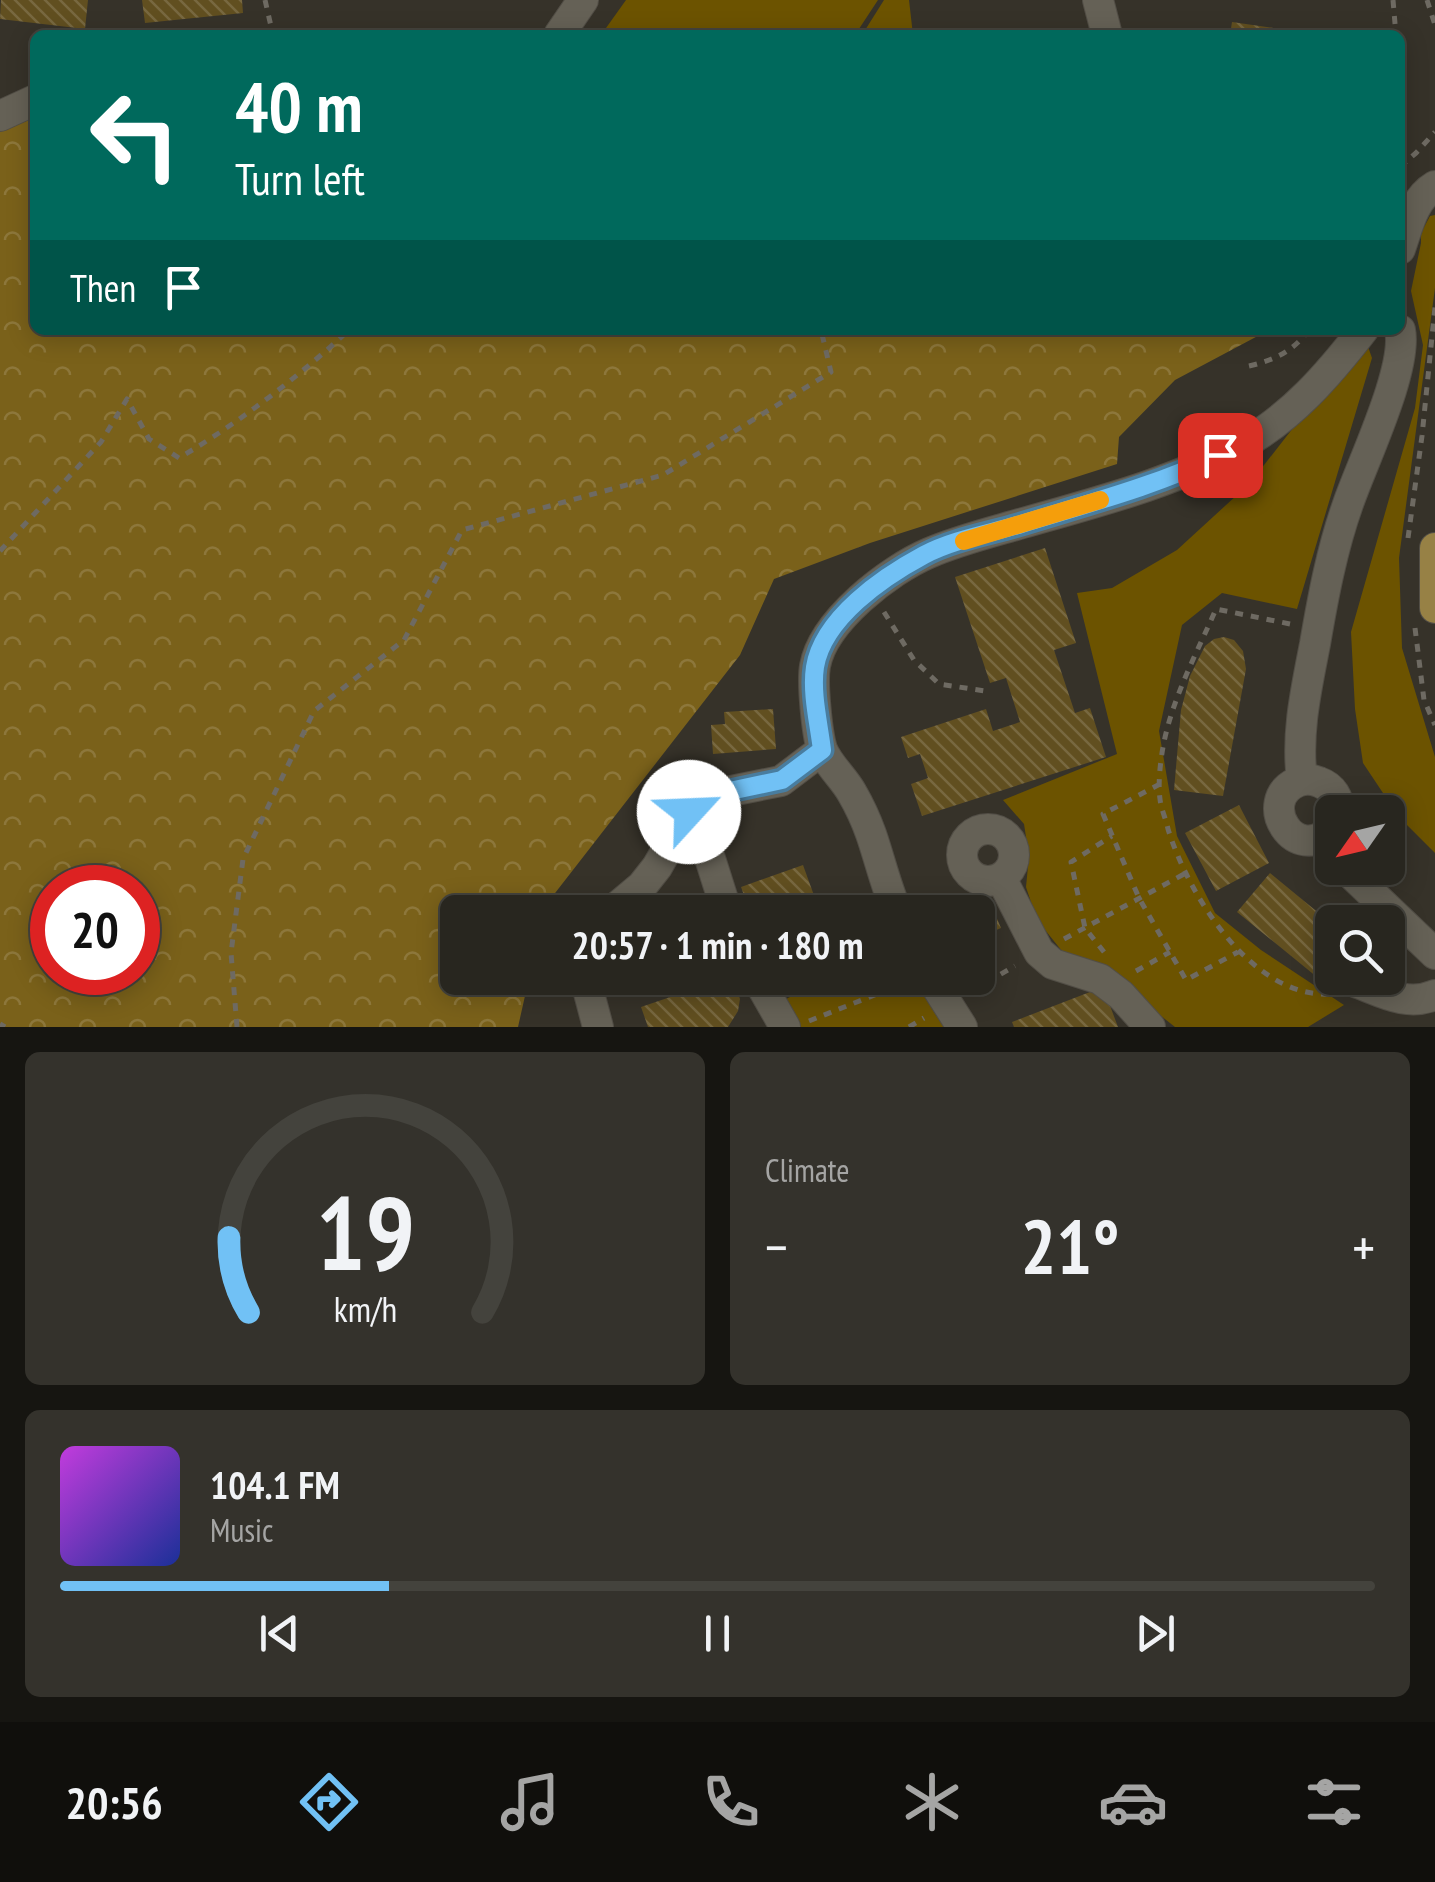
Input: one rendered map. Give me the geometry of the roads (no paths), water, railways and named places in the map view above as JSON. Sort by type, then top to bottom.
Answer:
[{"type":"main road","points":[[1421,544],[1424,610]]},
{"type":"street","points":[[562,30],[583,0]]},
{"type":"street","points":[[1098,0],[1105,30]]},
{"type":"street","points":[[1119,0],[1125,30]]},
{"type":"street","points":[[0,94],[30,84]]},
{"type":"street","points":[[0,116],[30,102]]},
{"type":"street","points":[[1405,236],[1417,204],[1435,186]]},
{"type":"street","points":[[890,895],[870,832],[852,792],[822,750],[815,667],[822,643],[839,618],[926,554],[1149,484],[1244,444],[1293,408],[1334,368],[1359,335]]},
{"type":"street","points":[[1302,780],[1298,752],[1302,712],[1335,546],[1400,357],[1400,335]]},
{"type":"street","points":[[631,895],[657,866],[689,812],[711,795],[782,780],[822,750]]},
{"type":"street","points":[[1315,841],[1296,838],[1287,831],[1278,811],[1280,801],[1292,784],[1302,780],[1323,783],[1335,795]]},
{"type":"street","points":[[694,808],[722,895]]},
{"type":"street","points":[[1001,878],[1039,952],[1053,964],[1100,978],[1150,1027]]},
{"type":"street","points":[[1363,885],[1435,954]]},
{"type":"street","points":[[590,995],[598,1027]]},
{"type":"street","points":[[766,995],[784,1027]]},
{"type":"street","points":[[937,995],[962,1027]]},
{"type":"street","points":[[1389,995],[1405,1001],[1435,995]]}]
